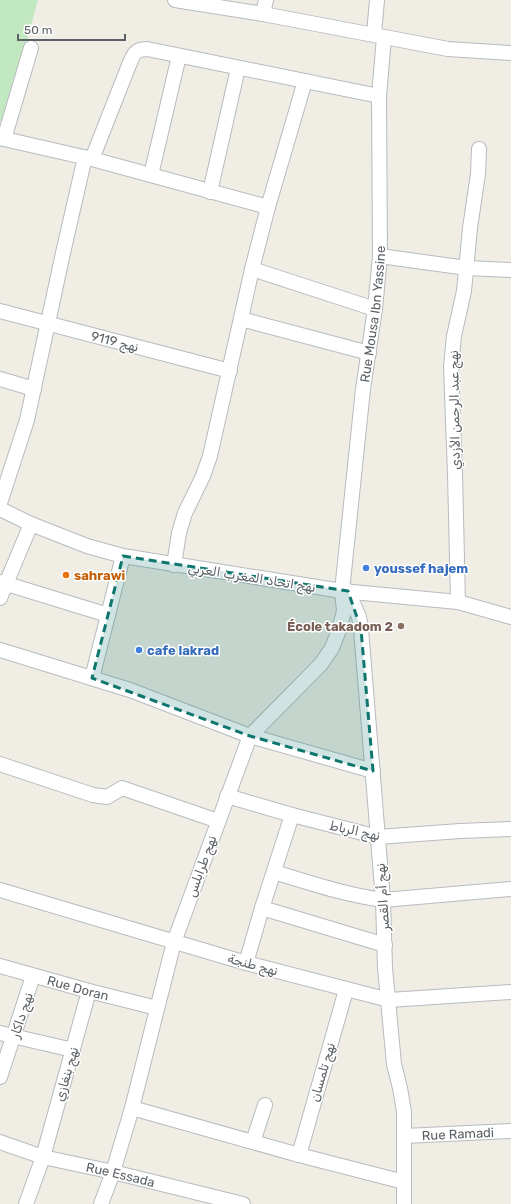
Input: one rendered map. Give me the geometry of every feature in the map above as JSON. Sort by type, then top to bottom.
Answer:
[{"type":"street","points":[[176,0],[209,3],[448,49],[511,53]]},
{"type":"street","points":[[263,14],[266,0]]},
{"type":"street","name":"Rue Mousa Ibn Yassine","points":[[345,591],[363,389],[375,309],[380,256],[379,36],[377,0]]},
{"type":"street","points":[[31,48],[2,138],[89,158],[268,207]]},
{"type":"street","points":[[0,503],[27,420],[48,324],[89,158],[136,51],[139,49],[147,49],[379,96]]},
{"type":"street","points":[[151,175],[179,56]]},
{"type":"street","points":[[210,192],[238,68]]},
{"type":"street","points":[[174,565],[179,533],[185,514],[203,476],[210,456],[252,269],[268,207],[305,81]]},
{"type":"street","name":"نهج عبد الرحمن الأزدي","points":[[458,602],[451,367],[454,336],[464,291],[467,268],[470,228],[478,174],[479,149]]},
{"type":"street","points":[[380,256],[467,268],[511,270]]},
{"type":"street","points":[[252,269],[375,309]]},
{"type":"street","name":"نهج 9119","points":[[0,311],[230,371]]},
{"type":"street","points":[[241,319],[369,353]]},
{"type":"street","points":[[0,379],[34,389]]},
{"type":"street","name":"نهج اتحاد المغرب العربي","points":[[0,509],[31,524],[87,546],[123,556],[345,591],[458,602],[511,617]]},
{"type":"street","points":[[0,598],[3,583],[31,524]]},
{"type":"street","points":[[92,678],[123,556]]},
{"type":"street","points":[[3,583],[108,615]]},
{"type":"street","name":"نهج طرابلس","points":[[101,1204],[113,1172],[132,1108],[174,942],[250,736],[321,664],[332,648],[344,611],[345,591]]},
{"type":"street","name":"نهج أم القصر","points":[[345,591],[359,617],[383,900],[385,968],[394,1064],[402,1100],[404,1136],[404,1204]]},
{"type":"street","points":[[0,650],[130,690],[250,736],[372,770]]},
{"type":"street","points":[[0,764],[93,795],[107,797],[122,788],[218,821]]},
{"type":"street","name":"نهج الرباط","points":[[227,796],[378,838],[460,831],[511,829]]},
{"type":"street","points":[[246,963],[292,815]]},
{"type":"street","points":[[274,872],[332,890],[365,898],[383,900],[511,889]]},
{"type":"street","name":"نهج طنجة","points":[[0,890],[246,963],[388,1000],[511,992]]},
{"type":"street","points":[[262,908],[385,945]]},
{"type":"street","name":"Rue Doran","points":[[0,966],[157,1008]]},
{"type":"street","name":"نهج داكار","points":[[0,1077],[33,976]]},
{"type":"street","name":"نهج تلمسان","points":[[299,1155],[346,990]]},
{"type":"street","name":"نهج بنغازي","points":[[26,1204],[43,1157],[89,991]]},
{"type":"street","points":[[0,1033],[73,1050]]},
{"type":"street","points":[[253,1142],[265,1105]]},
{"type":"street","points":[[132,1108],[299,1155],[404,1182]]},
{"type":"street","name":"Rue Ramadi","points":[[404,1136],[511,1131]]},
{"type":"street","name":"Rue Essada","points":[[0,1142],[43,1157],[113,1172],[193,1198],[243,1204]]},
{"type":"highlighted area","points":[[123,556],[348,591],[361,629],[373,771],[250,736],[92,678]]},
{"type":"green space","points":[[0,0],[38,0],[4,122],[0,121]]},
{"type":"place","name":"youssef hajem","points":[[366,568]]},
{"type":"place","name":"sahrawi","points":[[66,575]]},
{"type":"place","name":"École takadom 2","points":[[401,626]]},
{"type":"place","name":"cafe lakrad","points":[[139,650]]}]
